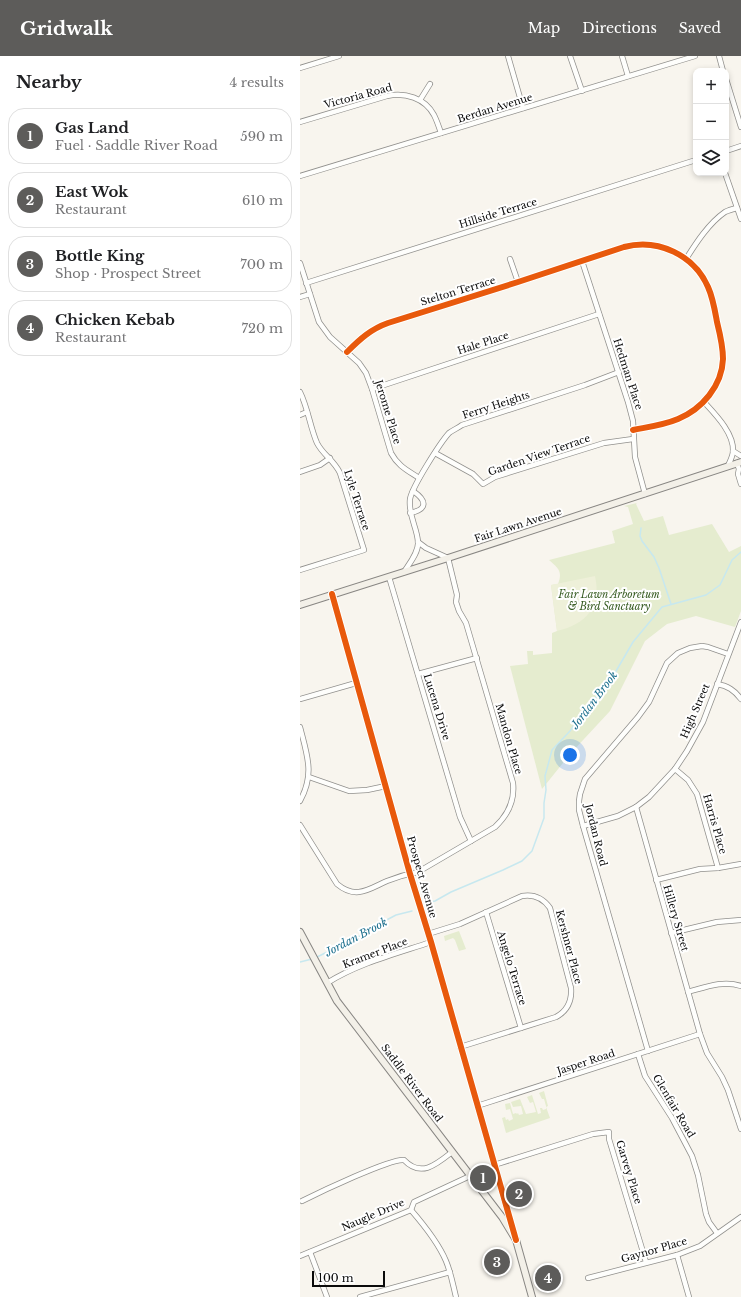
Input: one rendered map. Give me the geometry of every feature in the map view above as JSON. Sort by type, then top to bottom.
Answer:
[{"type":"main road","name":"Fair Lawn Avenue","points":[[300,605],[728,466],[740,466]]},
{"type":"main road","name":"Saddle River Road","points":[[300,932],[337,1001],[502,1217],[516,1240],[532,1297]]},
{"type":"street","points":[[300,68],[339,56]]},
{"type":"street","points":[[508,56],[523,108]]},
{"type":"street","points":[[570,56],[582,90]]},
{"type":"street","points":[[622,56],[628,76]]},
{"type":"street","name":"Berdan Avenue","points":[[300,176],[628,76],[680,58],[695,56]]},
{"type":"street","points":[[719,56],[722,68]]},
{"type":"street","points":[[430,84],[420,100],[426,104],[434,115],[440,133]]},
{"type":"street","points":[[729,89],[741,127]]},
{"type":"street","name":"Victoria Road","points":[[300,122],[394,94],[408,95],[420,100]]},
{"type":"street","points":[[729,150],[741,146]]},
{"type":"street","name":"Hillside Terrace","points":[[306,283],[693,161]]},
{"type":"street","points":[[726,176],[741,219]]},
{"type":"street","points":[[686,259],[699,239],[718,218],[728,211],[737,208]]},
{"type":"street","name":"Stelton Terrace","points":[[347,352],[367,333],[377,327],[582,262],[624,247],[643,244],[662,247],[686,259],[700,272],[708,288],[723,350],[721,369],[719,378],[712,392],[695,410],[679,419],[660,425],[633,430]]},
{"type":"street","points":[[510,259],[518,282]]},
{"type":"street","name":"Hedman Place","points":[[582,262],[628,402],[633,430],[635,457],[645,494]]},
{"type":"street","name":"Jerome Place","points":[[300,263],[319,322],[324,330],[359,363],[366,373],[391,453],[400,466],[419,478]]},
{"type":"street","points":[[300,297],[310,294]]},
{"type":"street","name":"Hale Place","points":[[372,389],[599,314]]},
{"type":"street","name":"Ferry Heights","points":[[418,542],[410,513],[410,498],[419,478],[440,445],[450,433],[462,425],[619,372]]},
{"type":"street","name":"Lyle Terrace","points":[[300,392],[317,442],[322,451],[330,458],[340,473],[364,550],[300,570]]},
{"type":"street","points":[[704,402],[724,426],[729,435],[733,451],[728,466]]},
{"type":"street","points":[[300,415],[307,412]]},
{"type":"street","name":"Garden View Terrace","points":[[435,453],[474,474],[483,484],[495,477],[604,442],[633,439]]},
{"type":"street","points":[[733,451],[741,456]]},
{"type":"street","points":[[300,472],[320,465],[330,458]]},
{"type":"street","points":[[740,466],[738,474],[741,484]]},
{"type":"street","points":[[410,513],[419,511],[422,508],[423,503],[420,496],[413,491]]},
{"type":"street","points":[[404,572],[411,561],[418,542],[426,548],[448,558]]},
{"type":"street","name":"Mandon Place","points":[[300,825],[337,884],[346,890],[357,892],[368,891],[388,881],[418,872],[495,827],[505,817],[511,804],[514,790],[513,783],[466,623],[456,602],[457,595],[448,558]]},
{"type":"street","name":"Lucena Drive","points":[[389,577],[460,817],[471,841]]},
{"type":"street","name":"Prospect Avenue","points":[[332,594],[410,874],[431,942],[516,1240]]},
{"type":"street","name":"High Street","points":[[583,826],[618,816],[636,807],[650,797],[675,769],[695,738],[703,722],[741,622]]},
{"type":"street","name":"Jordan Road","points":[[648,1051],[583,826],[579,810],[580,794],[585,780],[649,702],[667,663],[678,653],[690,648],[702,646],[728,654]]},
{"type":"street","points":[[418,674],[477,658]]},
{"type":"street","points":[[300,699],[356,683]]},
{"type":"street","points":[[717,684],[726,685],[741,699]]},
{"type":"street","points":[[300,727],[309,759],[309,777],[307,787],[300,801]]},
{"type":"street","name":"Harris Place","points":[[675,769],[688,780],[697,794],[718,868]]},
{"type":"street","points":[[309,777],[349,790],[367,790],[386,786]]},
{"type":"street","name":"Hillery Street","points":[[636,807],[700,1034],[707,1053],[728,1090],[741,1129]]},
{"type":"street","points":[[656,880],[700,869],[741,864]]},
{"type":"street","name":"Kershner Place","points":[[428,934],[460,924],[522,896],[528,895],[538,897],[550,908],[571,988],[570,1001],[565,1011],[556,1017],[460,1047]]},
{"type":"street","name":"Angelo Terrace","points":[[486,912],[521,1028]]},
{"type":"street","points":[[671,933],[717,922],[741,920]]},
{"type":"street","name":"Kramer Place","points":[[327,983],[360,966],[431,942]]},
{"type":"street","points":[[688,992],[721,983],[741,986]]},
{"type":"street","name":"Jasper Road","points":[[477,1106],[700,1034]]},
{"type":"street","name":"Glenfair Road","points":[[638,1054],[645,1076],[672,1118],[692,1156],[700,1183],[706,1214],[709,1222],[717,1233]]},
{"type":"street","name":"Garvey Place","points":[[494,1165],[593,1134],[609,1132],[609,1139],[646,1262]]},
{"type":"street","points":[[302,1200],[394,1161],[404,1160],[410,1166],[423,1168],[436,1165],[452,1152]]},
{"type":"street","name":"Naugle Drive","points":[[300,1256],[411,1210],[414,1202],[470,1176]]},
{"type":"street","points":[[411,1210],[441,1250],[450,1272],[456,1297]]},
{"type":"street","name":"Gaynor Place","points":[[588,1278],[677,1255],[700,1246],[741,1217]]},
{"type":"street","points":[[310,1252],[327,1297]]},
{"type":"street","points":[[677,1255],[689,1297]]},
{"type":"street","points":[[360,1297],[450,1272]]},
{"type":"green space","name":"Fair Lawn Arboretum & Bird Sanctuary","points":[[637,503],[636,504],[644,521],[663,516],[669,535],[712,524],[729,552],[741,546],[741,611],[735,627],[696,616],[667,624],[645,641],[610,711],[571,753],[542,789],[510,666],[528,664],[527,651],[533,651],[533,655],[552,653],[552,633],[557,631],[551,585],[558,584],[560,573],[549,560],[615,543],[612,531],[633,524],[628,507],[624,506]]},
{"type":"green space","points":[[595,576],[597,587],[596,597],[590,612],[584,619],[576,624],[557,631],[551,585]]},
{"type":"green space","points":[[459,931],[466,949],[459,951],[453,938],[445,941],[444,936]]},
{"type":"green space","points":[[544,1091],[548,1106],[546,1107],[544,1099],[542,1099],[539,1093]]},
{"type":"green space","points":[[532,1095],[538,1114],[541,1113],[540,1108],[543,1110],[546,1109],[546,1107],[550,1118],[506,1133],[502,1118],[505,1117],[506,1120],[508,1119],[509,1121],[513,1119],[510,1109],[506,1110],[505,1104],[510,1103],[513,1114],[523,1114],[521,1106],[513,1107],[511,1102],[520,1099],[526,1114],[536,1112],[533,1102],[530,1103],[527,1097]]},
{"type":"waterway","points":[[641,528],[640,536],[654,557],[671,604]]},
{"type":"waterway","name":"Jordan Brook","points":[[425,903],[435,901],[451,892],[522,861],[532,851],[544,818],[546,790],[545,776],[552,750],[570,731],[590,703],[612,678],[633,642],[662,607],[706,595],[720,585],[732,560],[741,552]]},
{"type":"waterway","name":"Jordan Brook","points":[[315,958],[366,933],[396,915],[412,911]]},
{"type":"waterway","name":"Jordan Brook","points":[[300,962],[312,959]]},
{"type":"cycle path","points":[[347,352],[366,335],[376,328],[388,323],[624,247],[637,245],[662,247],[674,252],[694,266],[708,287],[713,300],[721,340],[723,359],[722,369],[715,387],[703,403],[687,415],[656,426],[633,430]]},
{"type":"cycle path","points":[[332,594],[410,874],[431,942],[516,1240]]},
{"type":"place","name":"Gas Land","points":[[483,1178]]},
{"type":"place","name":"East Wok","points":[[519,1194]]},
{"type":"place","name":"Bottle King","points":[[497,1262]]},
{"type":"place","name":"Chicken Kebab","points":[[548,1278]]}]
